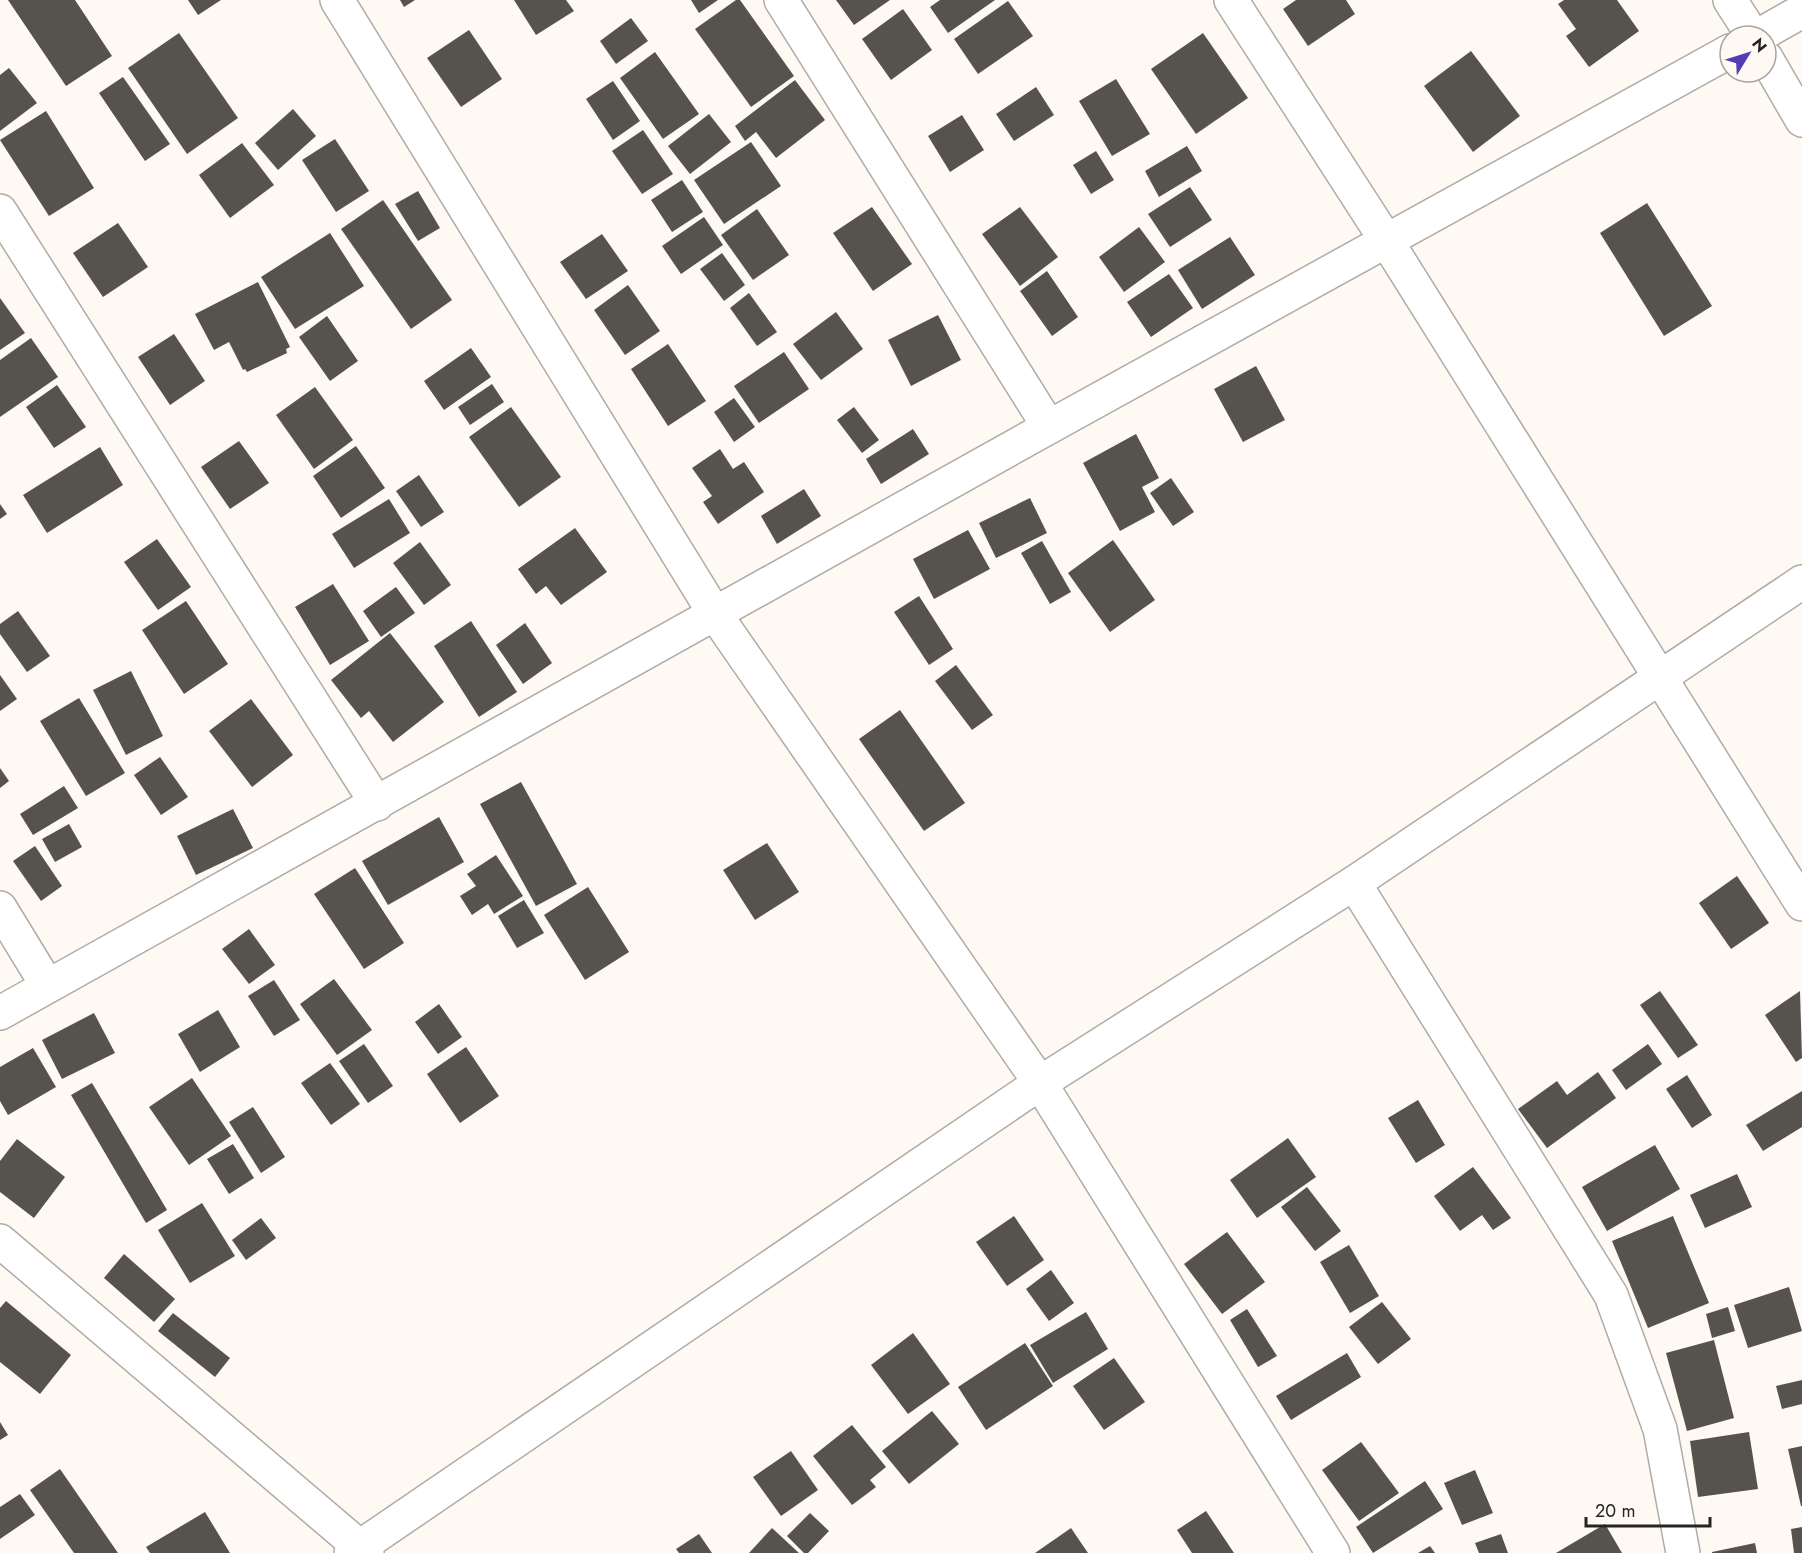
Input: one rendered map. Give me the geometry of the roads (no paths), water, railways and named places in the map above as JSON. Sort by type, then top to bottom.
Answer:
[{"type":"street","points":[[337,0],[715,614],[1040,1083],[1333,1553]]},
{"type":"street","points":[[781,0],[1049,427]]},
{"type":"street","points":[[1231,0],[1386,240],[1802,904]]},
{"type":"street","points":[[1730,0],[1745,24]]},
{"type":"street","points":[[1778,25],[1802,11]]},
{"type":"street","points":[[0,1013],[1049,427],[1718,58]]},
{"type":"street","points":[[1778,79],[1802,120]]},
{"type":"street","points":[[0,211],[377,804]]},
{"type":"street","points":[[0,1241],[360,1551],[1040,1083],[1354,883],[1660,680],[1802,582]]},
{"type":"street","points":[[1354,883],[1611,1295],[1660,1429],[1683,1553]]},
{"type":"street","points":[[0,908],[47,985]]}]
